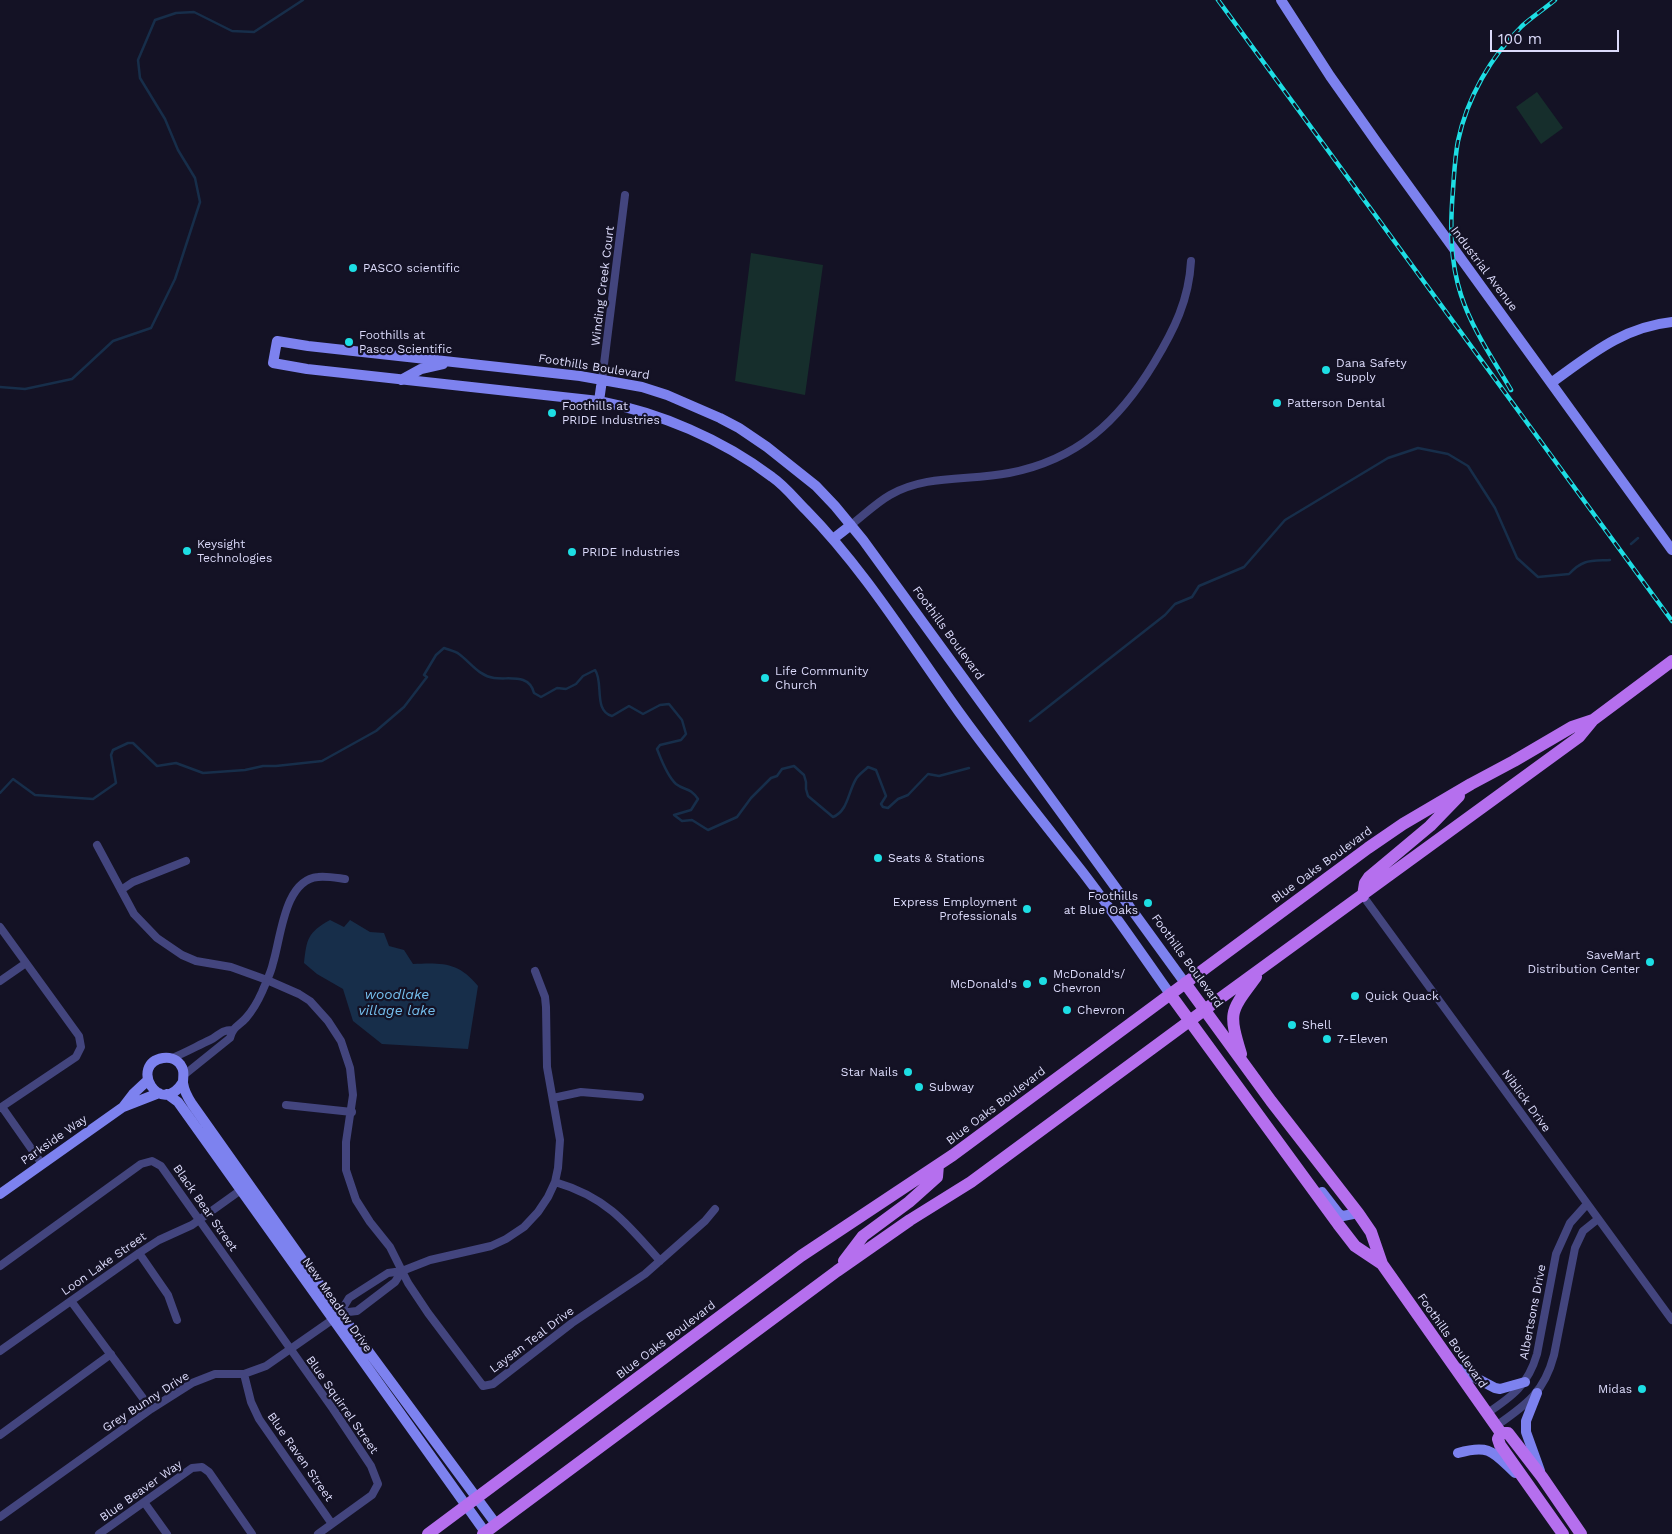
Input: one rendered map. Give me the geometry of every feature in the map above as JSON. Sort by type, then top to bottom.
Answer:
[{"type":"main road","name":"Blue Oaks Boulevard","points":[[484,1533],[837,1271],[910,1220],[971,1182],[1204,1009],[1363,896],[1579,737],[1593,720],[1669,664]]},
{"type":"main road","name":"Blue Oaks Boulevard","points":[[428,1534],[801,1256],[938,1165],[1368,848],[1403,824],[1471,784],[1572,727],[1593,720]]},
{"type":"main road","points":[[1363,896],[1365,883],[1369,877],[1430,826],[1471,784]]},
{"type":"main road","points":[[1244,1063],[1233,1027],[1232,1015],[1237,1002],[1263,966]]},
{"type":"main road","name":"Foothills Boulevard","points":[[1186,983],[1271,1101],[1358,1213],[1371,1232],[1382,1264],[1486,1414],[1498,1430],[1508,1433],[1542,1477],[1581,1534]]},
{"type":"main road","name":"Foothills Boulevard","points":[[1170,994],[1355,1246],[1382,1264]]},
{"type":"main road","points":[[837,1271],[863,1236],[909,1202],[937,1177],[938,1165]]},
{"type":"main road","name":"Foothills Boulevard","points":[[1498,1430],[1500,1445],[1562,1534]]},
{"type":"street","name":"Industrial Avenue","points":[[1281,0],[1336,84],[1672,550]]},
{"type":"street","name":"Winding Creek Court","points":[[602,380],[625,195]]},
{"type":"street","points":[[833,539],[890,495],[908,487],[937,480],[1006,474],[1023,470],[1059,458],[1101,430],[1119,412],[1143,382],[1171,333],[1180,316],[1188,287],[1191,261]]},
{"type":"street","points":[[1551,383],[1604,344],[1640,328],[1672,322]]},
{"type":"street","name":"Foothills Boulevard","points":[[1170,994],[1082,871],[1013,786],[849,558],[774,478],[744,458],[689,430],[651,414],[599,401],[338,374],[273,363],[277,340],[308,346],[602,380],[642,387],[667,395],[739,428],[791,465],[816,486],[851,525],[1186,983]]},
{"type":"street","points":[[402,380],[421,369],[454,362]]},
{"type":"street","points":[[599,401],[602,380]]},
{"type":"street","points":[[97,845],[134,914],[146,929],[170,948],[196,961],[231,967],[299,994],[320,1011],[336,1032],[347,1056],[353,1095],[346,1150],[346,1170],[362,1210],[390,1247],[402,1271]]},
{"type":"street","points":[[121,890],[133,882],[186,861]]},
{"type":"street","points":[[184,1079],[183,1068],[172,1058],[158,1059],[148,1069],[148,1080],[153,1090],[163,1094],[174,1093],[184,1079],[216,1048],[230,1038],[232,1030],[254,1008],[273,965],[285,912],[299,888],[307,881],[318,877],[345,879]]},
{"type":"street","name":"Niblick Drive","points":[[1363,896],[1672,1320]]},
{"type":"street","points":[[0,927],[79,1036],[81,1047],[76,1057],[1,1108],[42,1164]]},
{"type":"street","points":[[0,981],[26,963]]},
{"type":"street","points":[[336,1316],[349,1298],[388,1273],[402,1271],[430,1260],[492,1246],[506,1239],[524,1227],[538,1212],[548,1197],[555,1182],[558,1168],[560,1140],[546,1049],[545,997],[535,972]]},
{"type":"street","points":[[172,1058],[202,1042],[210,1040],[224,1030],[232,1030]]},
{"type":"street","points":[[210,1040],[216,1048]]},
{"type":"street","name":"New Meadow Drive","points":[[184,1079],[192,1104],[245,1188]]},
{"type":"street","name":"Parkside Way","points":[[123,1107],[132,1094],[148,1080]]},
{"type":"street","points":[[553,1098],[582,1092],[640,1097]]},
{"type":"street","name":"New Meadow Drive","points":[[163,1094],[178,1102],[245,1188],[336,1316],[484,1533]]},
{"type":"street","name":"Parkside Way","points":[[0,1194],[123,1107],[163,1094]]},
{"type":"street","points":[[286,1105],[352,1112]]},
{"type":"street","name":"Black Bear Street","points":[[0,1266],[141,1164],[152,1161],[161,1166],[290,1350]]},
{"type":"street","points":[[555,1182],[590,1195],[610,1209],[628,1224],[660,1261],[705,1221],[715,1209]]},
{"type":"street","name":"Loon Lake Street","points":[[0,1351],[138,1252],[200,1220],[245,1188]]},
{"type":"street","points":[[1312,1189],[1320,1189],[1339,1214],[1343,1216],[1358,1213]]},
{"type":"street","name":"Albertsons Drive","points":[[1486,1414],[1512,1396],[1526,1382],[1537,1354],[1556,1254],[1570,1223],[1587,1204]]},
{"type":"street","points":[[1542,1477],[1526,1432],[1526,1421],[1537,1393],[1550,1370],[1575,1248],[1584,1231],[1598,1219]]},
{"type":"street","points":[[138,1252],[168,1295],[177,1320]]},
{"type":"street","name":"Laysan Teal Drive","points":[[402,1271],[428,1313],[483,1386],[493,1384],[551,1338],[632,1284],[660,1261]]},
{"type":"street","points":[[336,1316],[357,1311],[395,1282],[402,1271]]},
{"type":"street","points":[[370,1283],[378,1295]]},
{"type":"street","points":[[70,1301],[151,1409]]},
{"type":"street","name":"New Meadow Drive","points":[[336,1316],[496,1524]]},
{"type":"street","name":"Grey Bunny Drive","points":[[0,1518],[151,1409],[192,1383],[216,1374],[244,1374],[266,1366],[336,1316]]},
{"type":"street","name":"Blue Squirrel Street","points":[[290,1350],[372,1466],[378,1484],[372,1495],[318,1534]]},
{"type":"street","points":[[0,1435],[111,1354]]},
{"type":"street","points":[[1452,1365],[1494,1388],[1526,1382]]},
{"type":"street","name":"Blue Raven Street","points":[[244,1374],[251,1402],[259,1419],[332,1524]]},
{"type":"street","points":[[1498,1430],[1537,1393]]},
{"type":"street","points":[[1458,1453],[1482,1448],[1493,1452],[1528,1486]]},
{"type":"street","name":"Blue Beaver Way","points":[[100,1534],[192,1468],[202,1467],[209,1472],[252,1534]]},
{"type":"street","points":[[144,1502],[167,1534]]},
{"type":"green space","points":[[1537,92],[1563,128],[1541,144],[1516,107]]},
{"type":"green space","points":[[751,253],[823,265],[805,395],[735,381]]},
{"type":"water","name":"woodlake village lake","points":[[330,920],[344,927],[350,920],[370,932],[384,933],[389,946],[404,950],[413,964],[441,964],[457,968],[471,978],[478,986],[468,1049],[382,1044],[353,1021],[343,989],[317,974],[304,963],[307,942],[312,933]]},
{"type":"waterway","points":[[0,387],[25,389],[72,379],[113,341],[151,328],[175,279],[200,202],[195,178],[178,150],[165,119],[140,78],[138,60],[155,20],[176,13],[194,12],[232,31],[254,32],[303,0]]},
{"type":"waterway","points":[[1030,721],[1165,615],[1175,604],[1192,597],[1199,586],[1244,567],[1285,520],[1388,458],[1418,448],[1448,454],[1468,466],[1495,508],[1517,558],[1538,577],[1569,574],[1583,563],[1610,560]]},
{"type":"waterway","points":[[1631,544],[1638,538]]},
{"type":"waterway","points":[[0,793],[13,779],[35,795],[93,799],[116,783],[111,755],[113,750],[128,743],[133,743],[157,766],[176,763],[203,773],[322,761],[376,731],[404,707],[427,677],[424,675],[436,655],[444,648],[463,657],[484,675],[528,682],[534,693],[541,697],[557,688],[566,689],[576,684],[583,676],[595,670],[598,675],[603,708],[606,713],[612,716],[629,706],[643,714],[660,705],[669,704],[682,720],[686,734],[681,740],[660,745],[657,749],[673,781],[690,791],[698,799],[691,810],[674,815],[682,821],[692,820],[708,830],[737,817],[751,798],[771,778],[777,776],[782,769],[794,766],[804,775],[808,796],[833,817],[845,806],[853,784],[868,767],[876,770],[886,796],[881,804],[883,807],[888,808],[898,799],[908,795],[928,774],[939,776],[969,768]]},
{"type":"railway","points":[[1218,0],[1672,621]]},
{"type":"railway","points":[[1511,390],[1483,344],[1471,320],[1457,282],[1451,230],[1455,159],[1467,109],[1490,64],[1522,26],[1555,0]]},
{"type":"place","name":"PASCO scientific","points":[[353,268]]},
{"type":"place","name":"Foothills at Pasco Scientific","points":[[349,342]]},
{"type":"place","name":"Dana Safety Supply","points":[[1326,370]]},
{"type":"place","name":"Patterson Dental","points":[[1277,403]]},
{"type":"place","name":"Foothills at PRIDE Industries","points":[[552,413]]},
{"type":"place","name":"Keysight Technologies","points":[[187,551]]},
{"type":"place","name":"PRIDE Industries","points":[[572,552]]},
{"type":"place","name":"Life Community Church","points":[[765,678]]},
{"type":"place","name":"Seats & Stations","points":[[878,858]]},
{"type":"place","name":"Foothills at Blue Oaks","points":[[1148,903]]},
{"type":"place","name":"Express Employment Professionals","points":[[1027,909]]},
{"type":"place","name":"SaveMart Distribution Center","points":[[1650,962]]},
{"type":"place","name":"McDonald's/ Chevron","points":[[1043,981]]},
{"type":"place","name":"McDonald's","points":[[1027,984]]},
{"type":"place","name":"Quick Quack","points":[[1355,996]]},
{"type":"place","name":"Chevron","points":[[1067,1010]]},
{"type":"place","name":"Shell","points":[[1292,1025]]},
{"type":"place","name":"7-Eleven","points":[[1327,1039]]},
{"type":"place","name":"Star Nails","points":[[908,1072]]},
{"type":"place","name":"Subway","points":[[919,1087]]},
{"type":"place","name":"Midas","points":[[1642,1389]]}]
